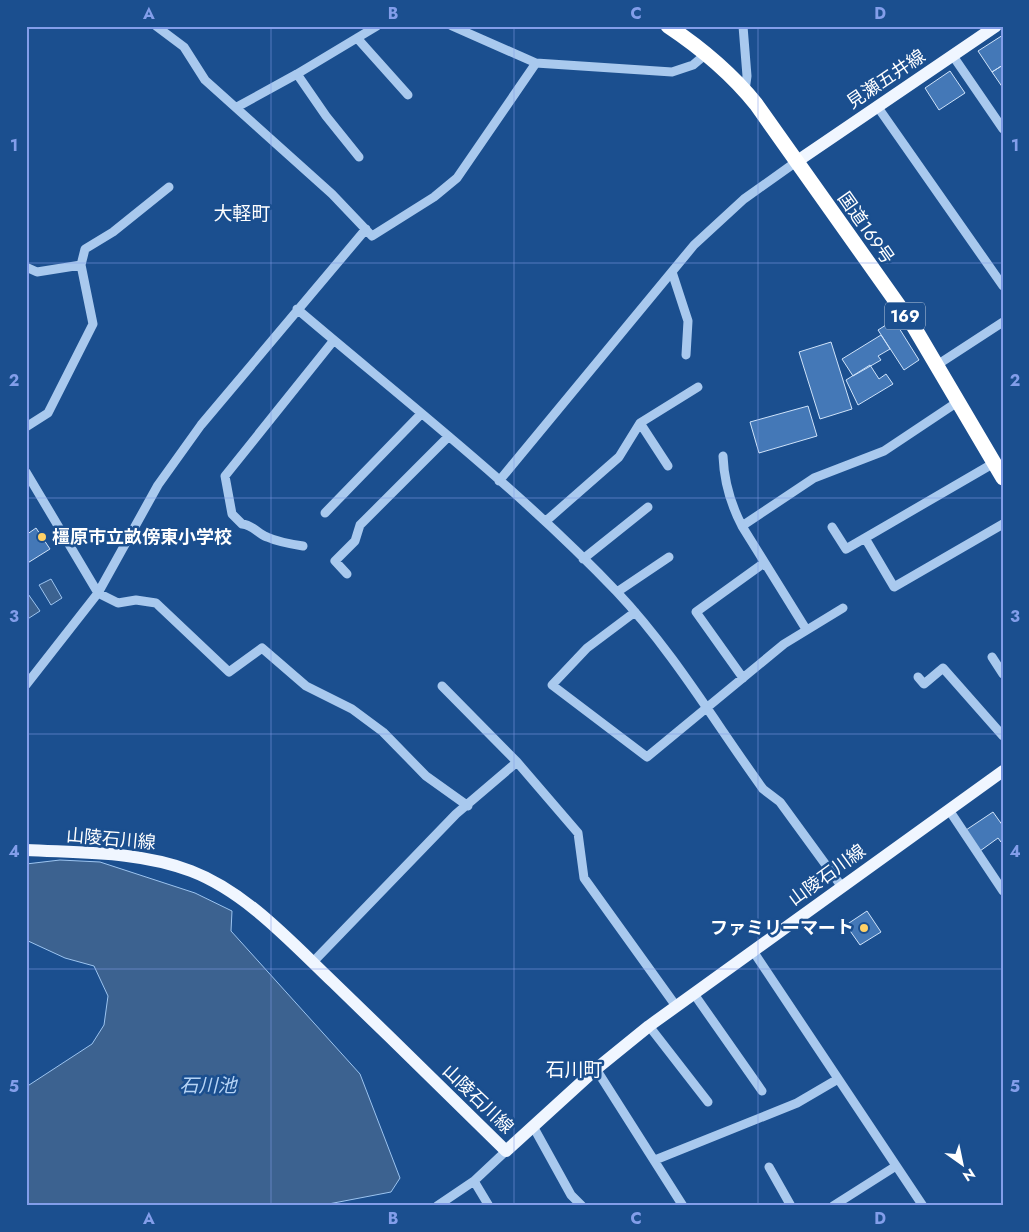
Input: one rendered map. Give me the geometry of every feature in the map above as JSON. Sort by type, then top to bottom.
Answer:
[{"type":"highway","name":"国道169号","points":[[668,26],[706,54],[745,90],[914,328],[1003,478]]},
{"type":"main road","name":"見瀬五井線","points":[[796,162],[996,26]]},
{"type":"main road","name":"山陵石川線","points":[[26,850],[130,856],[162,862],[192,872],[230,890],[313,962],[506,1151],[534,1128],[596,1068],[649,1026],[1003,771]]},
{"type":"street","points":[[156,26],[184,48],[205,80],[332,194],[372,236],[434,197],[457,178],[536,63]]},
{"type":"street","points":[[237,107],[298,74],[377,26]]},
{"type":"street","points":[[452,26],[536,63],[672,72],[693,65],[706,54]]},
{"type":"street","points":[[743,26],[745,90]]},
{"type":"street","points":[[357,38],[408,95]]},
{"type":"street","points":[[953,56],[1003,129]]},
{"type":"street","points":[[298,74],[326,116],[359,157]]},
{"type":"street","points":[[877,106],[1003,286]]},
{"type":"street","points":[[499,481],[672,272],[728,212],[796,162]]},
{"type":"street","points":[[26,427],[48,413],[93,324],[81,265],[85,249],[113,232],[169,187]]},
{"type":"street","points":[[26,685],[98,593],[164,477],[200,425],[366,229]]},
{"type":"street","points":[[26,268],[37,272],[81,265]]},
{"type":"street","points":[[672,272],[688,321],[686,355]]},
{"type":"street","points":[[297,309],[546,521],[617,592],[668,654],[763,789],[780,802],[842,886]]},
{"type":"street","points":[[937,365],[1003,322]]},
{"type":"street","points":[[303,546],[280,542],[264,536],[249,524],[242,524],[232,514],[225,476],[334,340]]},
{"type":"street","points":[[546,521],[619,457],[640,423],[698,387]]},
{"type":"street","points":[[742,526],[814,478],[884,451],[958,401]]},
{"type":"street","points":[[325,513],[421,414]]},
{"type":"street","points":[[640,423],[668,466]]},
{"type":"street","points":[[347,574],[335,561],[354,541],[360,525],[448,437]]},
{"type":"street","points":[[723,456],[726,485],[742,526],[806,629]]},
{"type":"street","points":[[832,527],[846,549],[994,463]]},
{"type":"street","points":[[26,472],[98,593],[118,603],[136,600],[156,603],[229,672],[262,648],[306,686],[352,709],[383,732],[426,776],[468,806]]},
{"type":"street","points":[[584,558],[648,507]]},
{"type":"street","points":[[865,538],[894,587],[1003,524]]},
{"type":"street","points":[[617,592],[669,557]]},
{"type":"street","points":[[743,678],[696,612],[764,563]]},
{"type":"street","points":[[635,612],[588,648],[552,685],[647,758],[784,644],[843,608]]},
{"type":"street","points":[[992,657],[1003,674]]},
{"type":"street","points":[[918,677],[924,684],[943,668],[1003,736]]},
{"type":"street","points":[[442,686],[517,762],[578,833],[584,878],[676,1006]]},
{"type":"street","points":[[313,962],[456,814],[468,806],[517,762]]},
{"type":"street","points":[[949,810],[1003,891]]},
{"type":"street","points":[[753,950],[923,1206]]},
{"type":"street","points":[[694,994],[762,1091]]},
{"type":"street","points":[[649,1026],[708,1102]]},
{"type":"street","points":[[596,1068],[683,1206]]},
{"type":"street","points":[[655,1160],[797,1103],[838,1079]]},
{"type":"street","points":[[534,1128],[571,1195],[582,1206]]},
{"type":"street","points":[[437,1206],[474,1181],[506,1151]]},
{"type":"street","points":[[835,1205],[896,1166]]},
{"type":"street","points":[[768,1167],[791,1206]]},
{"type":"street","points":[[474,1181],[489,1206]]},
{"type":"water","points":[[51,579],[62,598],[51,605],[39,585]]},
{"type":"water","points":[[26,591],[40,611],[26,620]]},
{"type":"water","name":"石川池","points":[[60,860],[100,862],[195,893],[232,911],[231,931],[360,1074],[400,1178],[391,1192],[318,1206],[26,1206],[26,1087],[92,1044],[104,1025],[108,996],[94,966],[65,958],[26,940],[26,864]]},
{"type":"building","points":[[1003,35],[1003,65],[992,72],[978,51]]},
{"type":"building","points":[[1003,65],[1003,88],[992,72]]},
{"type":"building","points":[[950,71],[965,93],[939,110],[925,88]]},
{"type":"building","points":[[894,320],[919,360],[904,370],[878,330]]},
{"type":"building","points":[[881,335],[890,349],[878,356],[881,360],[853,376],[842,359]]},
{"type":"building","points":[[831,342],[852,409],[820,419],[799,352]]},
{"type":"building","points":[[870,365],[879,379],[886,374],[893,384],[858,405],[846,380]]},
{"type":"building","points":[[808,406],[817,436],[759,453],[750,422]]},
{"type":"building","points":[[36,528],[50,549],[26,564],[26,535]]},
{"type":"building","points":[[993,812],[1003,826],[1003,841],[1001,842],[998,838],[980,851],[966,830]]},
{"type":"building","name":"ファミリーマート","points":[[867,911],[881,932],[860,945],[846,925]]},
{"type":"place","name":"橿原市立畝傍東小学校","points":[[42,537]]},
{"type":"place","name":"ファミリーマート","points":[[864,928]]},
{"type":"district","name":"大軽町","points":[[242,213]]},
{"type":"district","name":"石川町","points":[[574,1069]]}]
